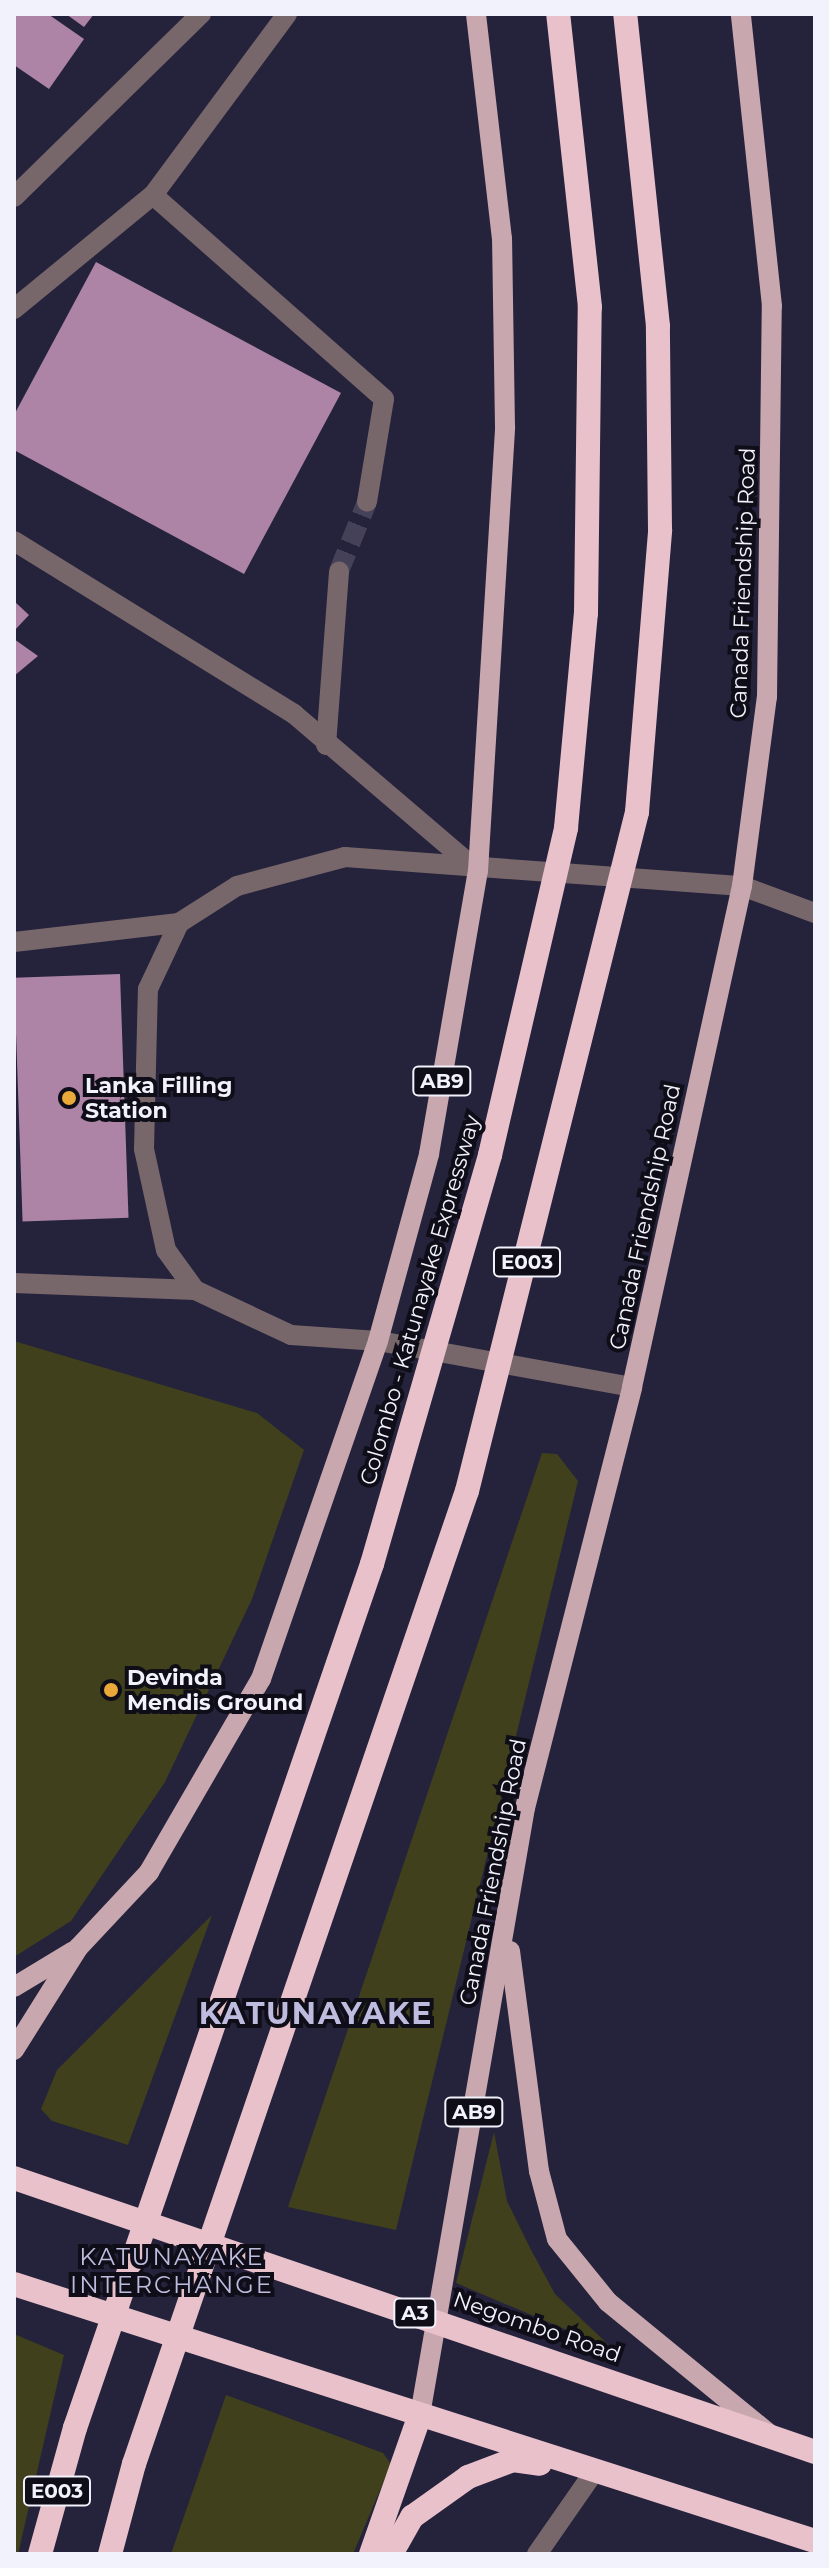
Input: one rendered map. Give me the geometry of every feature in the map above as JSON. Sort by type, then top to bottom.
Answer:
[{"type":"highway","name":"Colombo - Katunayake Expressway","points":[[40,2554],[75,2428],[372,1564],[490,1155],[566,828],[586,613],[590,307],[558,14]]},
{"type":"highway","name":"E003","points":[[110,2554],[134,2464],[467,1491],[637,812],[660,530],[658,326],[625,14]]},
{"type":"highway","name":"Negombo Road","points":[[14,2178],[438,2320],[815,2452]]},
{"type":"highway","points":[[14,2284],[815,2541]]},
{"type":"highway","points":[[371,2554],[420,2415]]},
{"type":"highway","points":[[391,2554],[412,2517],[468,2477],[513,2460],[594,2472]]},
{"type":"main road","name":"AB9","points":[[14,2050],[78,1948],[149,1872],[261,1679],[378,1341],[429,1154],[478,871],[505,427],[502,239],[476,14]]},
{"type":"main road","name":"Canada Friendship Road","points":[[420,2415],[525,1808],[632,1387],[742,886],[767,697],[772,306],[741,14]]},
{"type":"main road","points":[[525,1808],[509,1960],[539,2171],[557,2239],[608,2302],[770,2435]]},
{"type":"main road","points":[[14,1987],[78,1948]]},
{"type":"street","points":[[14,197],[201,14]]},
{"type":"street","points":[[14,309],[153,195],[287,14]]},
{"type":"street","points":[[153,195],[384,399],[367,502]]},
{"type":"street","points":[[14,541],[294,714],[326,745],[478,871]]},
{"type":"street","points":[[326,745],[339,571]]},
{"type":"street","points":[[14,942],[179,923],[237,886],[345,857],[478,871],[742,886],[815,913]]},
{"type":"street","points":[[179,923],[148,989],[144,1149],[166,1250],[195,1290]]},
{"type":"street","points":[[14,1283],[195,1290],[291,1335],[378,1341],[632,1387]]},
{"type":"street","points":[[537,2554],[594,2472]]},
{"type":"shaded area","name":"Devinda Mendis Ground","points":[[14,1341],[257,1413],[304,1450],[252,1599],[165,1782],[71,1921],[14,1957]]},
{"type":"shaded area","points":[[542,1453],[557,1454],[578,1481],[396,2230],[288,2207]]},
{"type":"shaded area","points":[[212,1915],[128,2145],[52,2121],[41,2109],[57,2070]]},
{"type":"shaded area","points":[[494,2132],[507,2201],[555,2294],[614,2350],[456,2283]]},
{"type":"shaded area","points":[[14,2334],[64,2355],[18,2554],[14,2554]]},
{"type":"shaded area","points":[[226,2395],[383,2453],[391,2464],[353,2554],[171,2554]]},
{"type":"building","points":[[14,14],[48,14],[84,39],[49,89],[14,65]]},
{"type":"building","points":[[66,14],[94,14],[84,27]]},
{"type":"building","points":[[96,262],[341,393],[244,574],[14,450],[14,415]]},
{"type":"building","points":[[14,601],[29,615],[14,631]]},
{"type":"building","points":[[14,639],[38,656],[14,676]]},
{"type":"building","name":"Lanka Filling Station","points":[[120,974],[129,1218],[23,1222],[14,978]]},
{"type":"tunnel","points":[[339,571],[367,502]]},
{"type":"place","name":"Lanka Filling Station","points":[[69,1098]]},
{"type":"place","name":"Devinda Mendis Ground","points":[[111,1690]]},
{"type":"district","name":"KATUNAYAKE","points":[[316,2014]]},
{"type":"district","name":"KATUNAYAKE INTERCHANGE","points":[[172,2271]]}]
